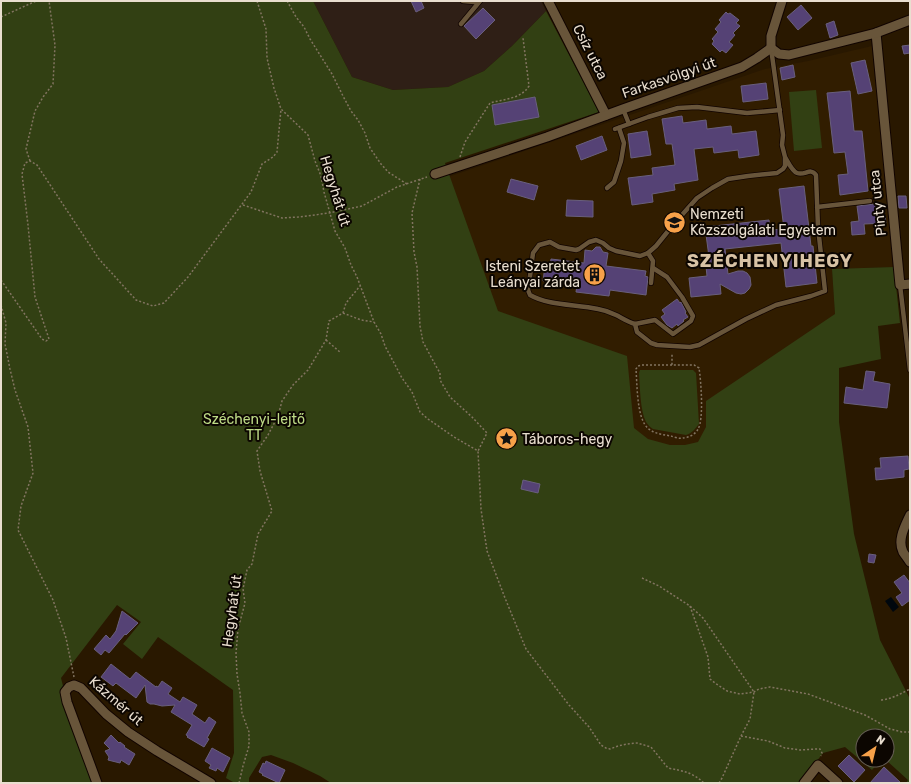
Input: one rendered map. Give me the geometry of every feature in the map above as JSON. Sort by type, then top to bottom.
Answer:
[{"type":"street","name":"Csíz utca","points":[[548,1],[606,115]]},
{"type":"street","points":[[782,1],[771,36],[771,48],[780,54],[789,55],[876,33],[910,20]]},
{"type":"street","name":"Pinty utca","points":[[876,33],[900,285]]},
{"type":"street","name":"Farkasvölgyi út","points":[[435,174],[547,138],[606,115],[742,67],[758,58],[771,48]]},
{"type":"street","points":[[900,285],[910,284]]},
{"type":"street","points":[[910,515],[901,538],[903,551],[910,562]]},
{"type":"street","name":"Kázmér út","points":[[97,783],[67,702],[65,692],[69,687],[74,685],[81,688],[106,714],[128,732],[211,783]]},
{"type":"street","points":[[804,783],[818,765],[838,783]]},
{"type":"lane","points":[[464,1],[479,1]]},
{"type":"lane","points":[[461,24],[479,1]]},
{"type":"lane","points":[[653,268],[667,277],[682,297],[692,316],[691,321],[673,334],[655,320],[635,324],[626,321],[615,314],[600,309],[542,300],[530,295],[528,290],[533,253],[539,245],[550,242],[576,250],[589,242],[596,240],[616,251],[640,256],[648,253],[656,246],[697,198],[704,193],[728,179],[777,172],[783,169],[785,166],[785,157],[782,145],[783,135],[771,48]]},
{"type":"lane","points":[[608,188],[614,182],[622,161],[624,143],[617,128],[678,108],[697,107],[747,113],[780,110]]},
{"type":"lane","points":[[623,109],[628,124]]},
{"type":"lane","points":[[635,324],[637,332],[651,343],[672,347],[690,347],[699,345],[746,319],[776,305],[825,291],[818,228],[817,180],[815,173],[810,171],[798,173],[793,170],[785,157]]},
{"type":"lane","points":[[817,207],[870,201]]},
{"type":"lane","points":[[648,253],[653,261],[650,283]]},
{"type":"lane","name":"Pinty utca","points":[[900,285],[910,370]]},
{"type":"path","points":[[1,16],[36,1]]},
{"type":"path","points":[[49,1],[55,45],[53,84],[35,111],[26,149],[30,161],[37,165],[99,259],[136,300],[153,306],[164,303],[197,265],[251,192],[262,164],[273,157],[277,152],[281,109]]},
{"type":"path","name":"Hegyhát út","points":[[239,783],[249,746],[249,732],[242,713],[237,674],[236,653],[238,629],[245,603],[243,589],[247,570],[252,564],[258,534],[272,511],[260,471],[258,451],[278,416],[282,401],[293,385],[308,370],[326,340],[329,321],[343,313],[346,303],[360,286],[335,231],[329,213],[321,176],[315,161],[308,134],[281,109],[267,58],[266,29],[256,1]]},
{"type":"path","points":[[287,1],[332,74],[351,111],[358,120],[365,133],[370,148],[388,172],[407,184]]},
{"type":"path","points":[[457,166],[465,142],[490,103],[521,95],[529,86],[523,38]]},
{"type":"path","points":[[1,280],[42,339],[46,341],[49,339],[35,297],[22,174],[25,163],[30,161]]},
{"type":"path","points":[[242,205],[282,218],[329,213],[362,206],[397,187],[435,174]]},
{"type":"path","points":[[420,179],[412,213],[420,326],[423,342],[440,373],[440,380],[450,397],[487,433],[478,452],[481,510],[487,551],[504,598],[526,649],[569,705],[589,727],[601,745],[610,749],[637,743],[651,746],[668,768],[687,772],[704,783]]},
{"type":"path","points":[[360,286],[385,346],[402,378],[412,392],[420,412],[454,438],[478,452]]},
{"type":"path","points":[[1,305],[6,323],[5,344],[10,369],[15,390],[28,427],[33,473],[21,506],[18,530],[54,600],[66,638],[73,676],[76,682],[69,687]]},
{"type":"path","points":[[343,313],[361,320],[374,322]]},
{"type":"path","points":[[326,340],[341,353]]},
{"type":"path","points":[[672,347],[672,365]]},
{"type":"path","points":[[672,365],[694,365],[699,368],[701,380],[701,423],[698,431],[683,438],[654,433],[647,428],[640,411],[636,369],[638,366],[672,365]]},
{"type":"path","points":[[642,578],[659,586],[690,606],[703,618],[754,692],[750,719],[722,778],[718,783]]},
{"type":"path","points":[[690,606],[708,657],[710,679],[727,691],[740,694],[754,692],[759,689],[770,687],[808,694],[865,715],[890,729],[910,732]]},
{"type":"path","points":[[881,700],[889,699],[910,689]]},
{"type":"path","points":[[741,736],[768,741],[784,748],[800,750],[820,749],[822,753],[818,765]]},
{"type":"shaded area","points":[[313,1],[541,1],[546,11],[512,46],[484,71],[448,87],[393,90],[352,77]]},
{"type":"shaded area","name":"Nemzeti Közszolgálati Egyetem","points":[[872,46],[894,267],[832,269],[835,314],[690,476],[488,338],[448,177],[765,69],[808,61]]},
{"type":"shaded area","points":[[891,597],[899,607],[893,612],[885,601]]},
{"type":"green space","name":"Széchenyi-lejtő TT","points":[[1,1],[313,1],[352,77],[393,90],[448,87],[484,71],[512,46],[546,11],[599,112],[445,163],[498,311],[627,356],[634,428],[648,439],[670,445],[685,445],[698,442],[706,427],[706,401],[835,314],[832,269],[894,267],[900,323],[878,326],[881,359],[839,368],[839,422],[854,534],[880,640],[910,699],[910,783],[906,783],[908,780],[895,768],[895,728],[855,728],[855,756],[845,747],[823,753],[800,783],[331,783],[293,763],[271,755],[262,757],[249,778],[249,783],[234,783],[226,778],[234,753],[233,690],[158,637],[142,659],[123,644],[141,622],[117,605],[61,678],[67,702],[84,748],[92,783],[1,783]]},
{"type":"green space","points":[[816,90],[822,148],[794,151],[789,92]]},
{"type":"green space","points":[[640,370],[693,370],[696,373],[699,424],[692,432],[686,435],[653,429],[646,422],[641,405]]},
{"type":"building","points":[[411,1],[421,1],[424,8],[416,12]]},
{"type":"building","points":[[801,5],[812,18],[798,30],[787,17]]},
{"type":"building","points":[[483,8],[495,20],[476,39],[464,26]]},
{"type":"building","points":[[726,12],[728,14],[730,13],[739,20],[736,23],[740,26],[733,33],[735,35],[729,42],[733,45],[726,53],[722,50],[720,52],[712,44],[714,41],[712,39],[718,32],[715,29],[721,22],[719,20]]},
{"type":"building","points":[[834,21],[838,35],[830,38],[826,24]]},
{"type":"building","points":[[910,45],[910,53],[904,54],[902,46]]},
{"type":"building","points":[[865,60],[872,91],[858,94],[851,63]]},
{"type":"building","points":[[793,65],[795,77],[782,80],[780,68]]},
{"type":"building","points":[[766,83],[768,99],[743,102],[741,86]]},
{"type":"building","points":[[850,91],[854,131],[862,131],[868,191],[840,195],[838,175],[848,174],[845,152],[834,153],[827,93]]},
{"type":"building","points":[[535,97],[539,117],[495,125],[492,105]]},
{"type":"building","points":[[682,116],[683,123],[706,120],[707,129],[731,126],[732,134],[756,131],[759,155],[739,158],[738,150],[714,153],[713,147],[694,149],[698,180],[674,184],[675,190],[652,194],[653,202],[632,205],[628,178],[653,175],[652,168],[675,165],[672,144],[666,144],[662,119]]},
{"type":"building","points":[[647,131],[651,155],[631,158],[628,134]]},
{"type":"building","points":[[602,136],[607,150],[581,160],[576,146]]},
{"type":"building","points":[[511,179],[538,186],[534,200],[507,192]]},
{"type":"building","points":[[804,186],[817,283],[786,287],[781,243],[725,249],[728,274],[738,271],[747,273],[750,277],[751,285],[749,289],[745,293],[741,294],[736,293],[720,284],[721,294],[691,297],[689,278],[707,276],[705,257],[709,257],[705,227],[769,220],[770,230],[784,229],[779,189]]},
{"type":"building","points":[[898,196],[906,196],[907,208],[899,208]]},
{"type":"building","points":[[567,200],[593,201],[593,217],[566,216]]},
{"type":"building","points":[[875,204],[876,216],[885,215],[886,223],[864,224],[865,234],[852,235],[851,222],[859,221],[857,206]]},
{"type":"building","name":"Isteni Szeretet Leányai zárda","points":[[596,247],[600,247],[603,252],[608,253],[606,266],[646,271],[645,276],[648,277],[646,295],[610,290],[609,296],[576,292],[577,285],[543,281],[545,266],[550,266],[551,259],[584,263],[585,250],[592,251]]},
{"type":"building","points":[[677,299],[680,303],[681,302],[688,317],[678,326],[677,324],[672,328],[667,325],[661,317],[665,314],[662,310]]},
{"type":"building","points":[[866,371],[875,372],[873,381],[890,384],[887,408],[844,403],[846,387],[863,390]]},
{"type":"building","points":[[908,456],[909,469],[904,470],[904,477],[876,480],[875,468],[881,468],[880,458]]},
{"type":"building","points":[[523,480],[540,484],[538,493],[521,489]]},
{"type":"building","points":[[869,554],[876,555],[874,563],[868,562]]},
{"type":"building","points":[[904,575],[910,583],[910,600],[902,606],[896,597],[902,593],[894,582]]},
{"type":"building","points":[[122,611],[138,623],[126,635],[125,634],[109,653],[105,650],[101,655],[94,649],[106,635],[110,639],[116,631]]},
{"type":"building","points":[[111,664],[130,679],[136,672],[156,687],[158,687],[162,681],[172,688],[168,694],[180,702],[183,697],[197,705],[192,714],[205,723],[209,717],[216,722],[204,747],[187,737],[188,736],[186,735],[192,725],[171,712],[175,705],[162,706],[147,702],[145,685],[136,698],[116,683],[113,686],[101,677]]},
{"type":"building","points":[[111,735],[119,743],[120,742],[125,746],[124,747],[135,754],[129,765],[121,760],[120,763],[108,760],[109,757],[105,751],[110,749],[104,743]]},
{"type":"building","points":[[212,748],[230,758],[223,772],[217,768],[216,771],[209,768],[211,765],[205,761]]},
{"type":"building","points":[[849,755],[855,761],[855,768],[863,768],[865,770],[854,782],[838,766]]},
{"type":"building","points":[[266,761],[285,770],[279,783],[259,772],[263,763],[265,764]]},
{"type":"building","points":[[883,768],[885,768],[901,783],[870,783]]},
{"type":"place","name":"Nemzeti Közszolgálati Egyetem","points":[[675,222]]},
{"type":"place","name":"Isteni Szeretet Leányai zárda","points":[[595,274]]},
{"type":"place","name":"Táboros-hegy","points":[[507,439]]},
{"type":"district","name":"SZÉCHENYIHEGY","points":[[770,261]]}]
